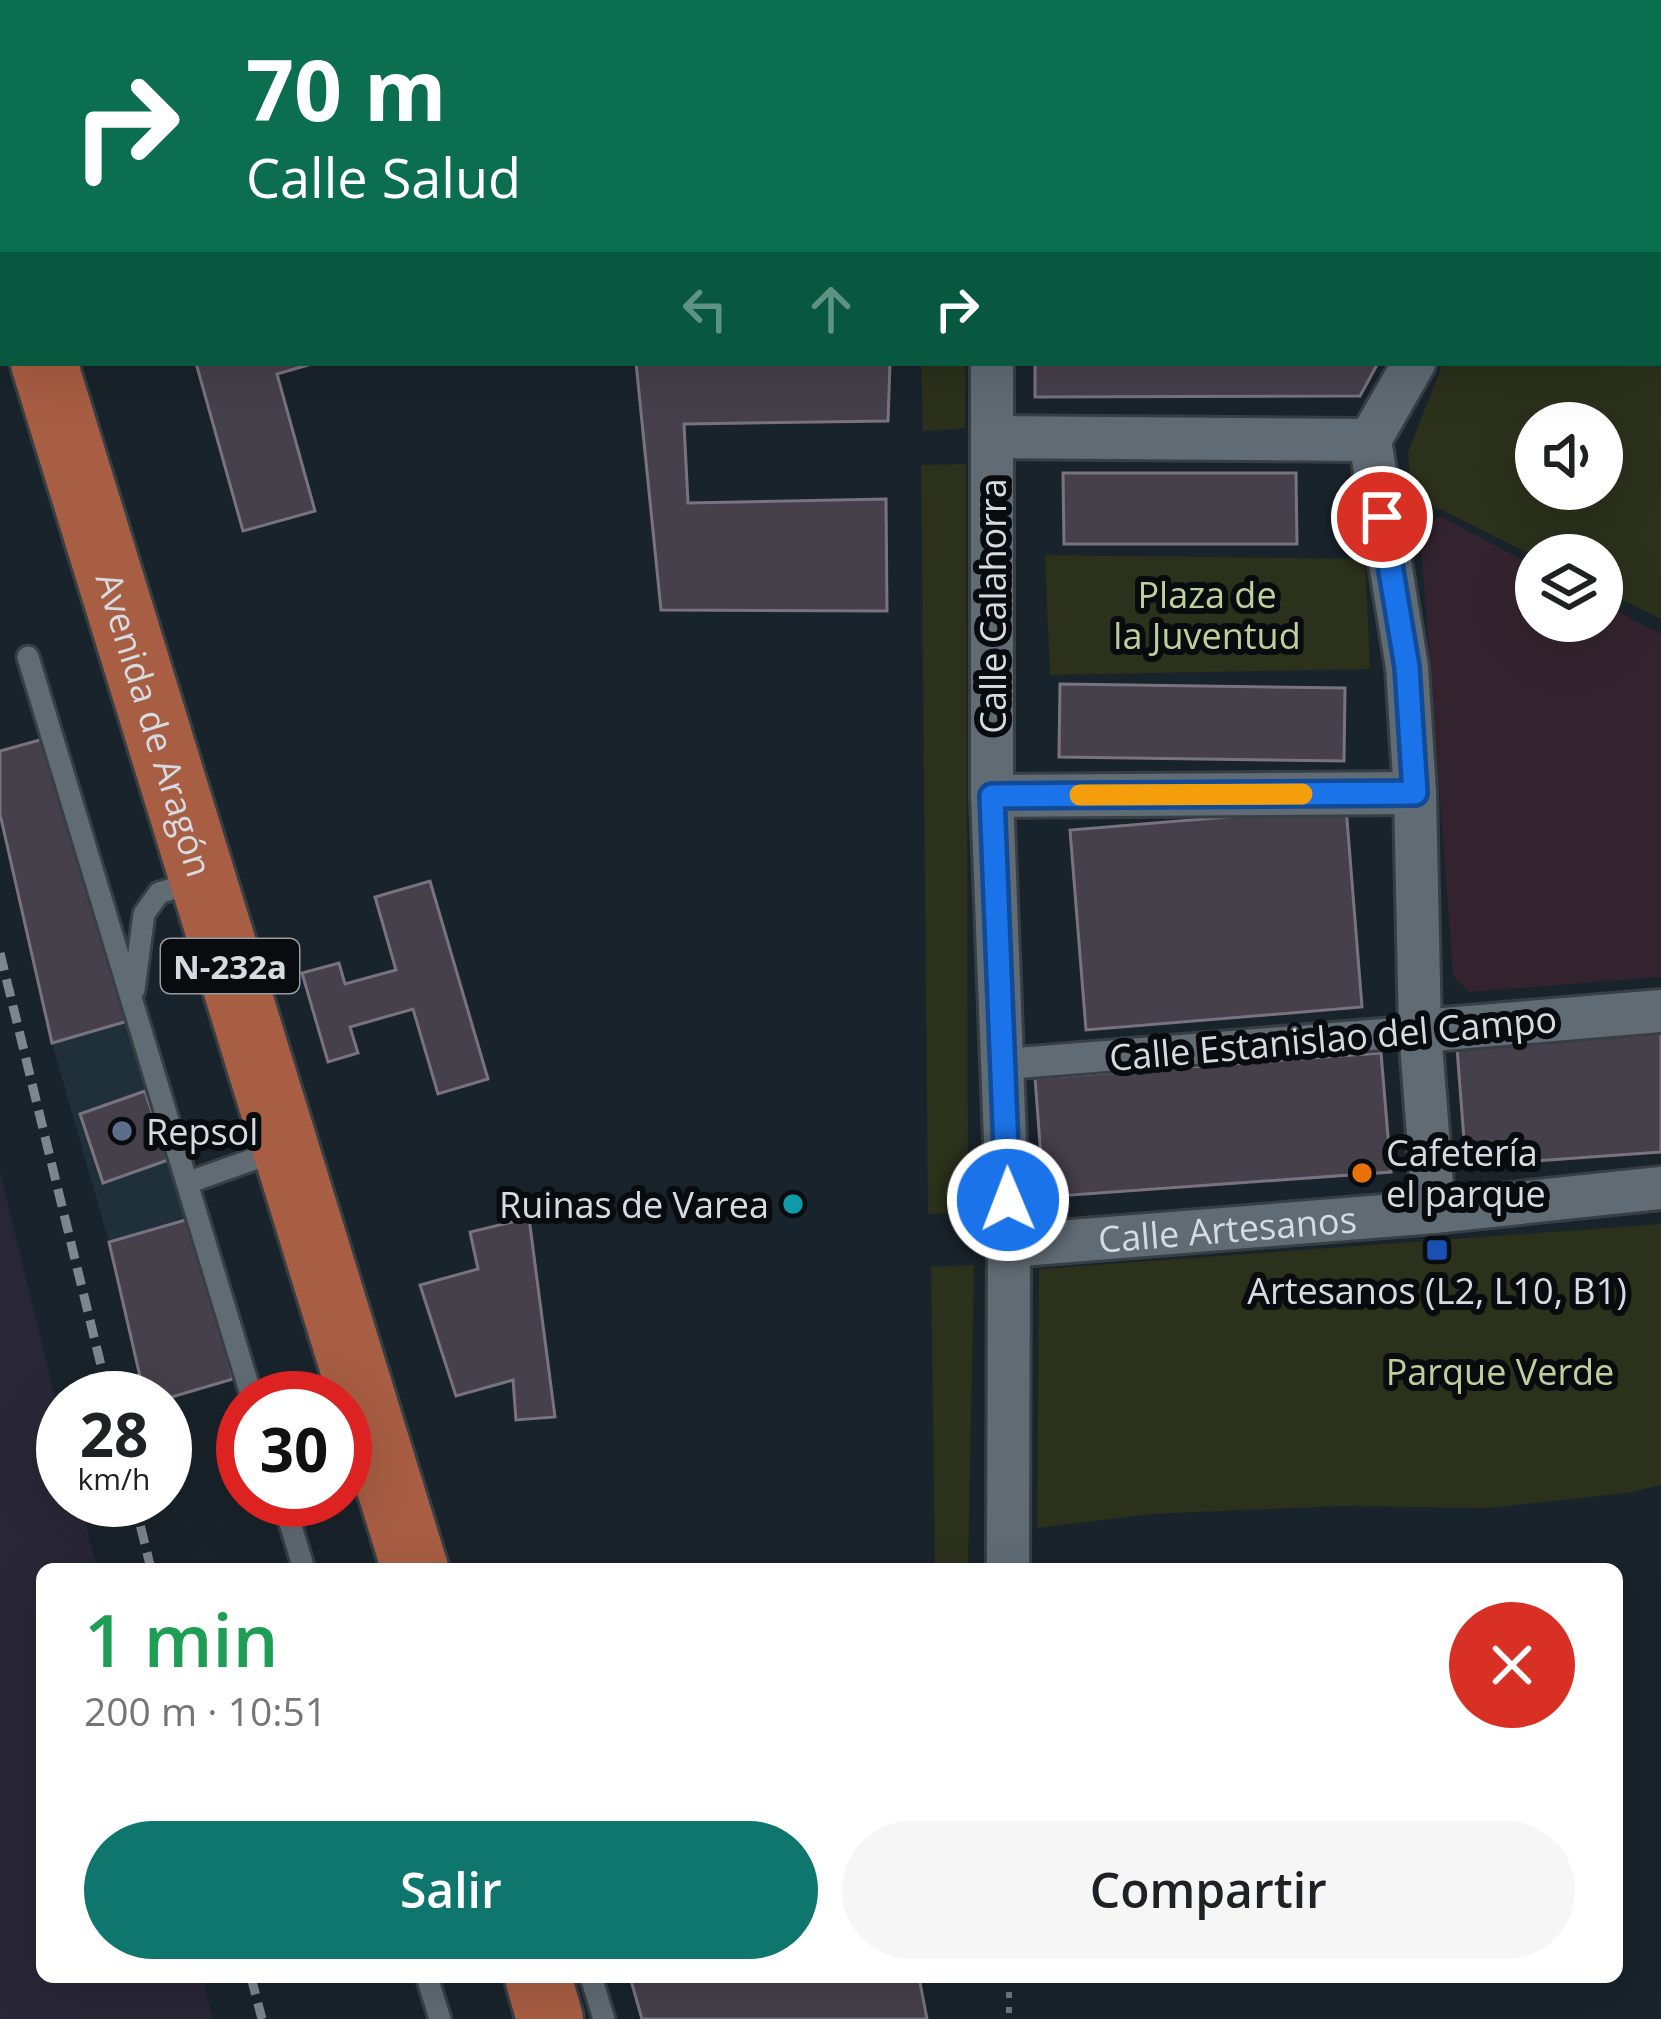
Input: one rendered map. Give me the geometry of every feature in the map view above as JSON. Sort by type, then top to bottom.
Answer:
[{"type":"main road","name":"Avenida de Aragón","points":[[45,366],[286,1148],[372,1463],[413,1563]]},
{"type":"main road","points":[[540,1983],[550,2019]]},
{"type":"street","name":"Calle Calahorra","points":[[992,366],[992,796],[1009,1246],[1008,1563]]},
{"type":"street","points":[[1412,366],[1370,440],[1407,667],[1420,1031],[1434,1212]]},
{"type":"street","points":[[992,437],[1370,440]]},
{"type":"street","points":[[992,796],[1415,793]]},
{"type":"street","name":"Calle Estanislao del Campo","points":[[1005,1064],[1661,1011]]},
{"type":"street","name":"Calle Artesanos","points":[[1009,1246],[1434,1212],[1661,1188]]},
{"type":"lane","points":[[28,657],[244,1371]]},
{"type":"lane","points":[[133,1002],[144,914],[159,893],[203,880]]},
{"type":"lane","points":[[187,1183],[286,1148]]},
{"type":"lane","points":[[291,1527],[302,1563]]},
{"type":"lane","points":[[429,1983],[440,2019]]},
{"type":"lane","points":[[593,1983],[604,2019]]},
{"type":"path","points":[[1009,1983],[1010,2019]]},
{"type":"shaded area","points":[[1440,516],[1515,556],[1515,642],[1623,642],[1623,614],[1661,634],[1661,977],[1469,992],[1453,976],[1420,530]]},
{"type":"shaded area","name":"Repsol","points":[[135,1019],[192,1218],[109,1242],[52,1043]]},
{"type":"shaded area","points":[[0,1172],[49,1371],[36,1371],[36,1527],[87,1527],[96,1563],[36,1563],[36,1983],[204,1983],[213,2019],[0,2019]]},
{"type":"green space","points":[[921,366],[965,366],[965,428],[923,431]]},
{"type":"green space","points":[[1442,366],[1661,366],[1661,619],[1623,600],[1623,534],[1515,534],[1515,546],[1442,510],[1412,503],[1408,452]]},
{"type":"green space","points":[[966,464],[968,1213],[928,1214],[921,465]]},
{"type":"green space","name":"Plaza de la Juventud","points":[[1045,555],[1365,559],[1370,669],[1050,675]]},
{"type":"green space","name":"Parque Verde","points":[[1661,1224],[1661,1485],[1488,1508],[1339,1506],[1151,1514],[1037,1528],[1039,1269]]},
{"type":"green space","points":[[974,1265],[968,1563],[935,1563],[931,1267]]},
{"type":"building","points":[[197,366],[305,366],[277,374],[315,511],[243,531]]},
{"type":"building","points":[[636,366],[890,366],[888,421],[684,424],[688,503],[886,499],[887,611],[661,610]]},
{"type":"building","points":[[1035,366],[1376,366],[1360,396],[1035,397]]},
{"type":"building","points":[[1063,473],[1296,473],[1297,544],[1064,544]]},
{"type":"building","points":[[1060,684],[1345,688],[1344,761],[1059,757]]},
{"type":"building","points":[[43,739],[135,1019],[52,1043],[0,814],[0,751]]},
{"type":"building","points":[[1346,807],[1362,1007],[1086,1030],[1070,830]]},
{"type":"building","points":[[430,881],[488,1079],[438,1094],[413,1009],[350,1027],[358,1053],[328,1062],[302,973],[339,963],[345,984],[396,970],[375,897]]},
{"type":"building","points":[[1661,1032],[1661,1152],[1466,1166],[1457,1048]]},
{"type":"building","points":[[1381,1053],[1391,1172],[1044,1197],[1035,1078]]},
{"type":"building","points":[[145,1091],[168,1160],[103,1183],[80,1114]]},
{"type":"building","points":[[192,1218],[231,1371],[216,1371],[216,1384],[192,1391],[192,1371],[139,1371],[109,1242]]},
{"type":"building","points":[[529,1218],[555,1417],[516,1420],[513,1380],[456,1396],[420,1285],[478,1269],[470,1232]]},
{"type":"building","points":[[632,1983],[920,1983],[927,2019],[642,2019]]},
{"type":"railway","points":[[0,953],[102,1371]]},
{"type":"railway","points":[[141,1527],[150,1563]]},
{"type":"railway","points":[[253,1983],[262,2019]]},
{"type":"slow traffic","points":[[1080,795],[1302,794]]},
{"type":"place","name":"Repsol","points":[[122,1131]]},
{"type":"place","name":"Cafetería el parque","points":[[1362,1173]]},
{"type":"place","name":"Ruinas de Varea","points":[[793,1204]]},
{"type":"place","name":"Artesanos (L2, L10, B1)","points":[[1437,1250]]},
{"type":"route","points":[[1008,1200],[992,796],[1415,793],[1407,667],[1382,517]]}]
